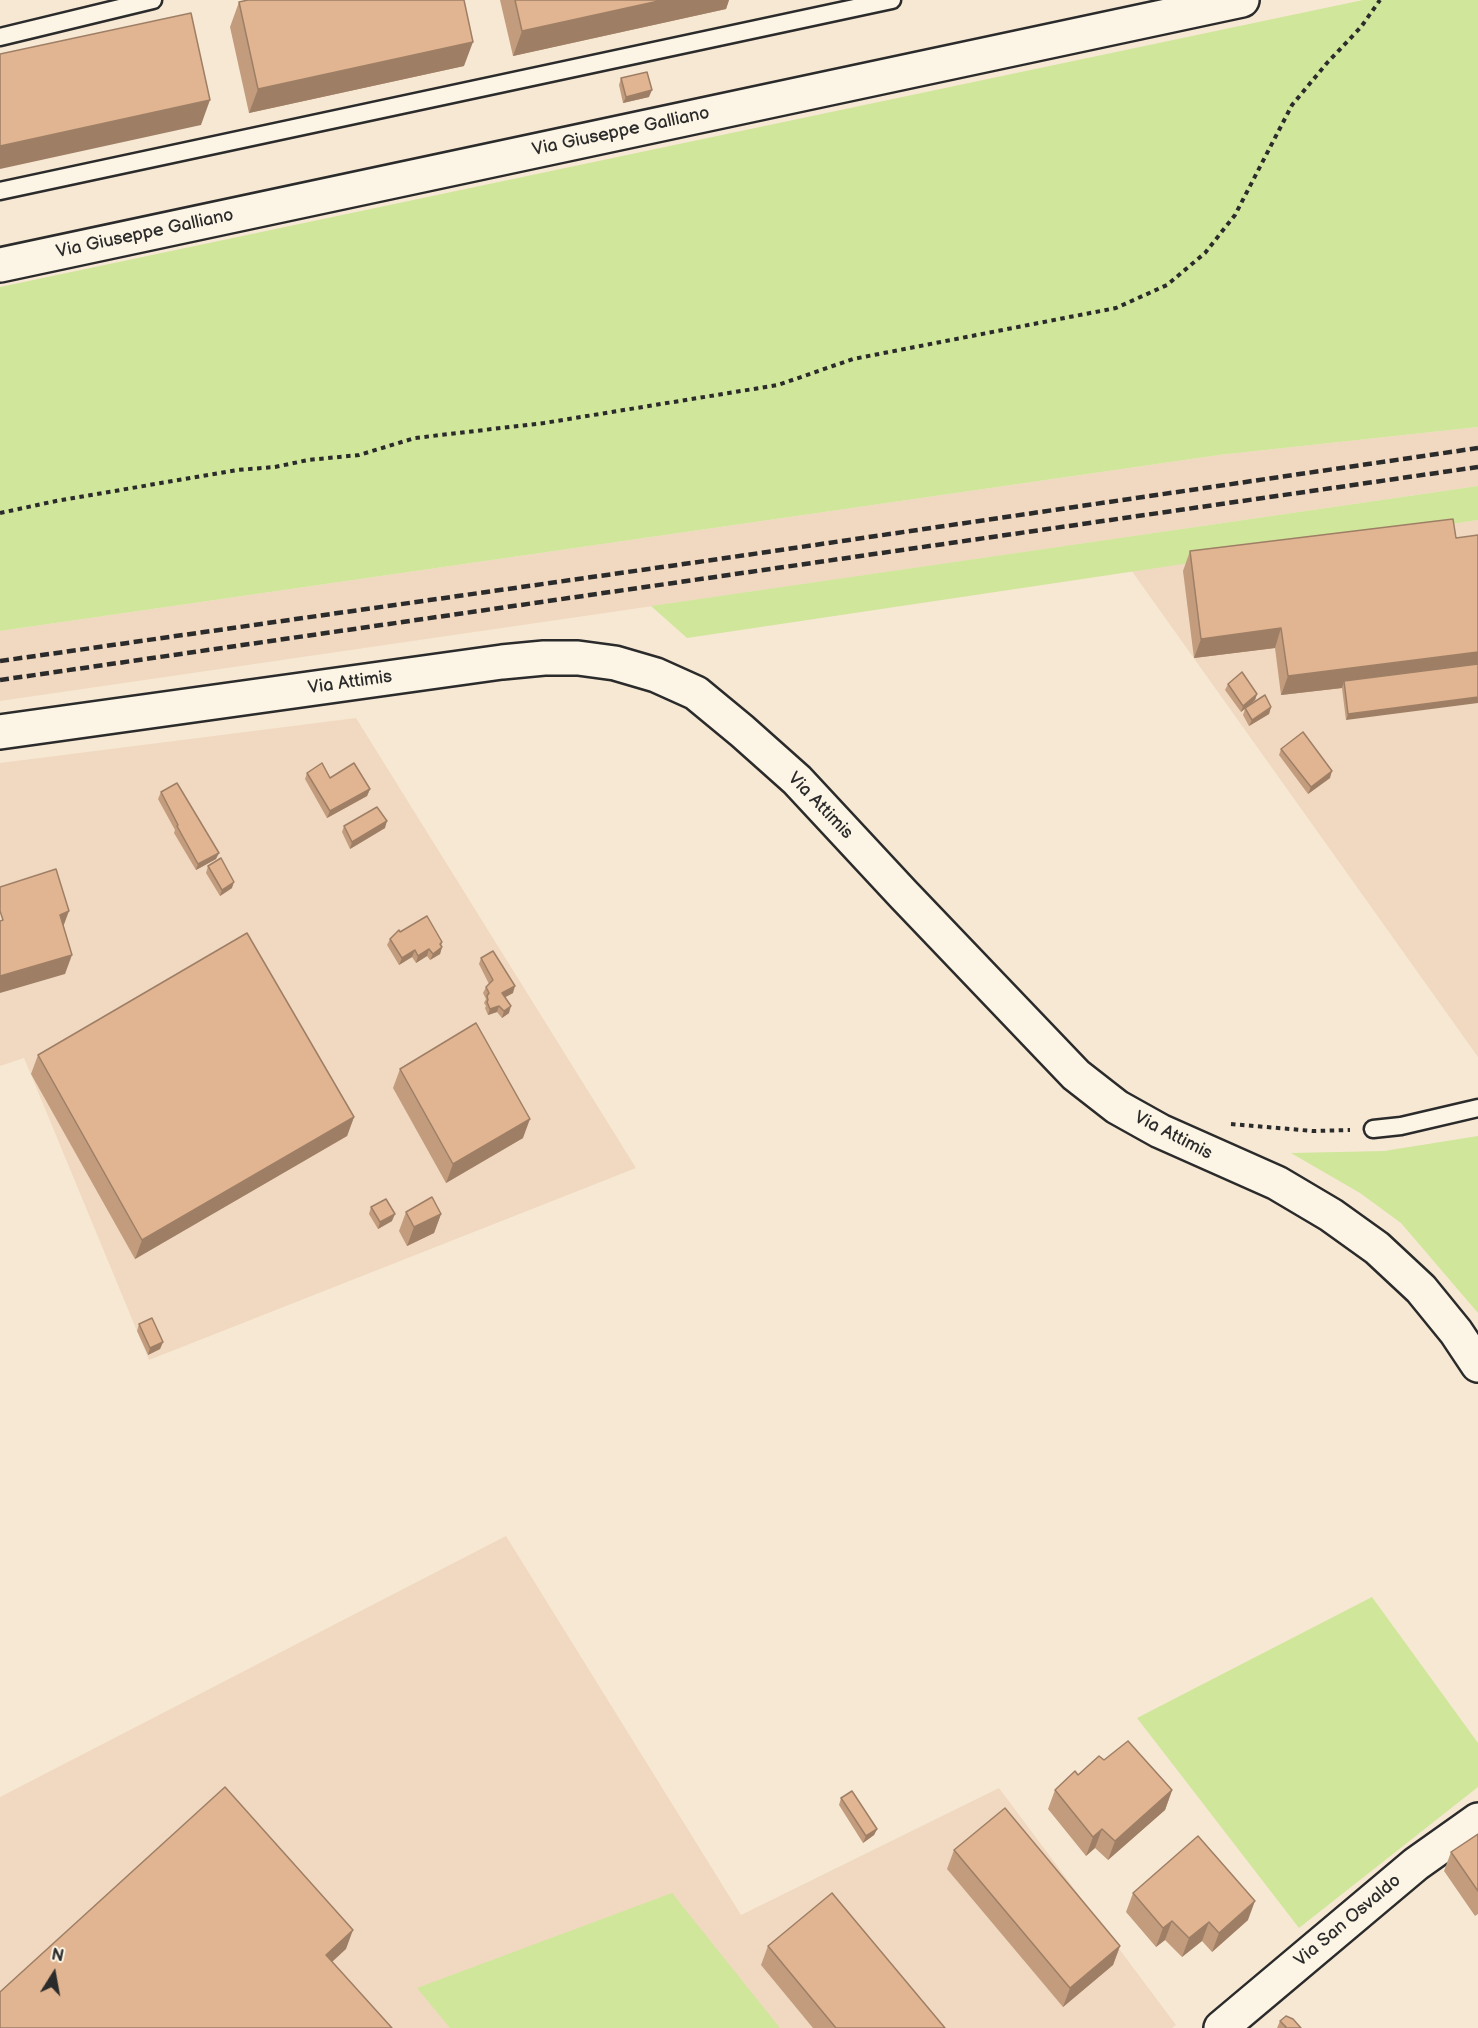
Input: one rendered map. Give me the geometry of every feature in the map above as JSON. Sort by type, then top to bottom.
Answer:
[{"type":"street","name":"Via Giuseppe Galliano","points":[[0,264],[1242,0]]},
{"type":"street","name":"Via Attimis","points":[[0,732],[544,658],[578,658],[615,663],[656,675],[696,693],[797,780],[1076,1075],[1117,1107],[1160,1131],[1277,1183],[1331,1215],[1377,1248],[1421,1289],[1478,1365]]},
{"type":"street","name":"Via San Osvaldo","points":[[1221,2028],[1416,1864],[1478,1820]]},
{"type":"lane","points":[[0,37],[153,0]]},
{"type":"lane","points":[[0,191],[892,0]]},
{"type":"lane","points":[[1373,1129],[1421,1122],[1478,1108]]},
{"type":"path","points":[[0,513],[67,499],[237,470],[359,455],[415,438],[544,423],[778,385],[853,359],[1116,308],[1167,285],[1205,253],[1235,215],[1292,105],[1361,27],[1380,0]]},
{"type":"path","points":[[1270,1128],[1313,1131],[1373,1129]]},
{"type":"shaded area","points":[[1478,427],[1478,486],[0,701],[0,631],[1219,455]]},
{"type":"shaded area","points":[[1478,520],[1478,1057],[1131,570]]},
{"type":"shaded area","points":[[356,718],[636,1168],[149,1360],[24,1058],[0,1066],[0,763]]},
{"type":"shaded area","points":[[506,1536],[741,1915],[999,1788],[1176,2025],[1172,2028],[0,2028],[0,1797]]},
{"type":"green space","points":[[1363,0],[1478,0],[1478,427],[1219,455],[0,631],[0,287]]},
{"type":"green space","points":[[1478,486],[1478,520],[687,638],[651,606]]},
{"type":"green space","points":[[1478,1136],[1478,1313],[1401,1223],[1360,1193],[1291,1153],[1384,1151]]},
{"type":"green space","points":[[1372,1597],[1478,1743],[1478,1787],[1299,1928],[1137,1718]]},
{"type":"green space","points":[[672,1893],[780,2028],[450,2028],[417,1988]]},
{"type":"building","points":[[248,0],[464,0],[473,42],[258,89],[239,2]]},
{"type":"building","points":[[515,0],[663,0],[522,31]]},
{"type":"building","points":[[191,13],[210,100],[0,146],[0,54]]},
{"type":"building","points":[[647,72],[652,90],[626,97],[621,78]]},
{"type":"building","points":[[1453,519],[1456,538],[1478,535],[1478,652],[1288,676],[1281,628],[1201,639],[1190,551]]},
{"type":"building","points":[[1478,664],[1478,697],[1348,714],[1344,681]]},
{"type":"building","points":[[1242,672],[1257,694],[1243,706],[1228,684]]},
{"type":"building","points":[[1265,695],[1271,707],[1252,720],[1245,708]]},
{"type":"building","points":[[1303,732],[1332,771],[1311,787],[1281,749]]},
{"type":"building","points":[[322,763],[330,778],[354,763],[370,789],[330,811],[307,773]]},
{"type":"building","points":[[177,783],[219,853],[198,864],[161,792]]},
{"type":"building","points":[[377,807],[387,821],[352,842],[344,826]]},
{"type":"building","points":[[221,858],[234,882],[222,890],[208,866]]},
{"type":"building","points":[[56,869],[69,911],[60,915],[72,955],[0,976],[0,921],[3,920],[0,911],[0,887]]},
{"type":"building","points":[[427,916],[442,942],[440,944],[442,947],[433,954],[429,949],[418,956],[415,950],[402,958],[390,939],[399,930],[400,932]]},
{"type":"building","points":[[247,933],[354,1117],[142,1240],[38,1055]]},
{"type":"building","points":[[493,951],[515,986],[502,993],[511,1006],[504,1011],[499,1006],[490,1009],[487,1002],[489,993],[486,987],[493,980],[481,958]]},
{"type":"building","points":[[476,1023],[530,1119],[453,1164],[400,1069]]},
{"type":"building","points":[[432,1197],[441,1214],[414,1227],[406,1212]]},
{"type":"building","points":[[386,1199],[395,1214],[380,1222],[371,1207]]},
{"type":"building","points":[[152,1318],[163,1342],[150,1348],[139,1324]]},
{"type":"building","points":[[1128,1741],[1172,1790],[1115,1841],[1102,1829],[1093,1837],[1055,1790],[1075,1771],[1078,1775],[1099,1756],[1104,1760]]},
{"type":"building","points":[[225,1787],[353,1930],[326,1955],[392,2028],[0,2028],[0,1992]]},
{"type":"building","points":[[852,1791],[877,1829],[866,1836],[841,1798]]},
{"type":"building","points":[[1005,1808],[1120,1946],[1070,1988],[954,1850]]},
{"type":"building","points":[[1478,1834],[1478,1891],[1451,1852]]},
{"type":"building","points":[[1198,1836],[1255,1901],[1219,1933],[1209,1922],[1189,1938],[1172,1921],[1163,1928],[1133,1893]]},
{"type":"building","points":[[832,1893],[945,2028],[836,2028],[768,1946]]},
{"type":"building","points":[[1286,2016],[1293,2019],[1301,2028],[1285,2028],[1280,2021]]},
{"type":"railway","points":[[0,661],[1478,448]]},
{"type":"railway","points":[[0,680],[1478,467]]}]
